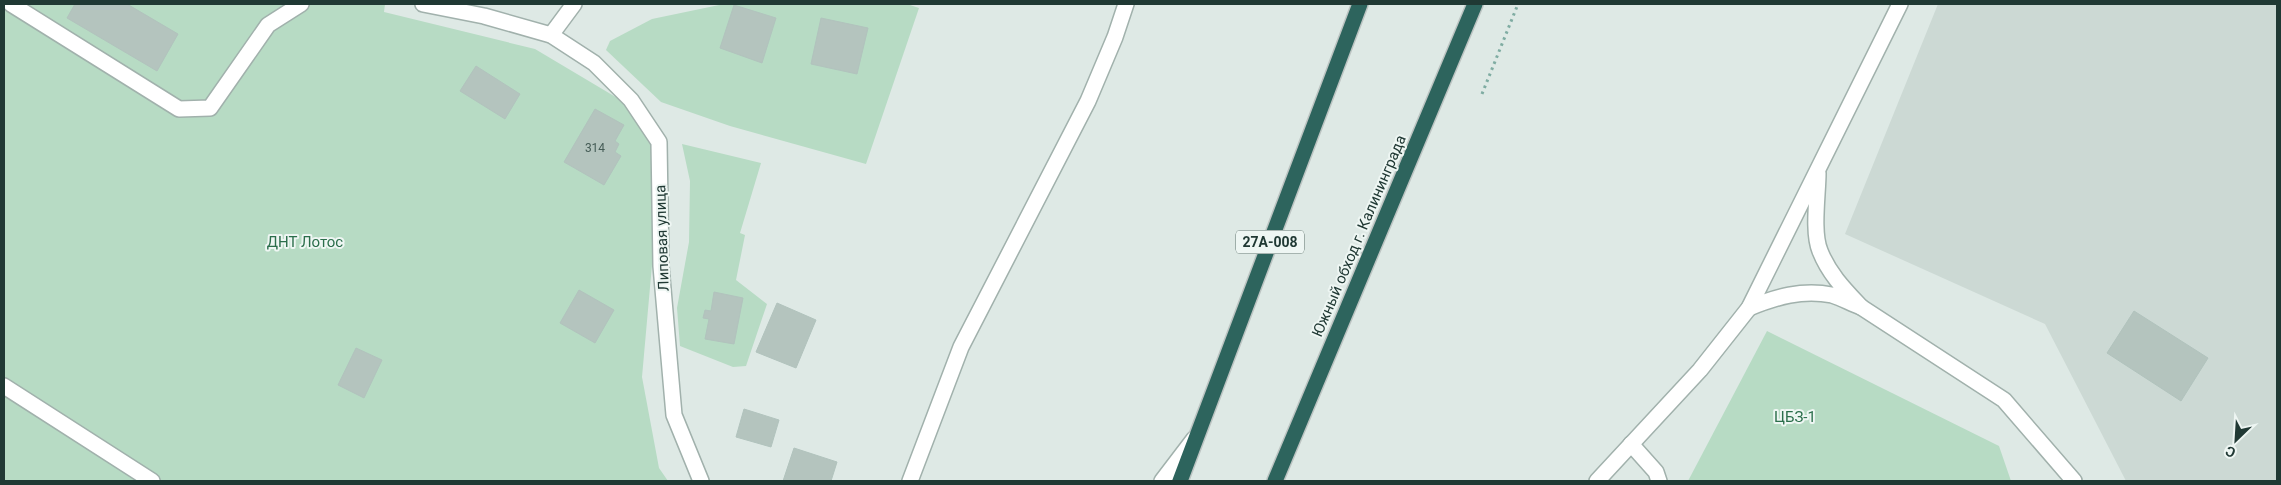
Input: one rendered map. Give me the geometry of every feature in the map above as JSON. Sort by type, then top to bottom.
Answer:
[{"type":"highway","name":"27А-008","points":[[1180,481],[1360,4]]},
{"type":"highway","name":"Южный обход г. Калининграда","points":[[1275,481],[1475,4]]},
{"type":"street","points":[[11,4],[179,109],[210,108],[268,25],[301,4]]},
{"type":"street","name":"Липовая улица","points":[[423,4],[484,16],[551,35],[594,63],[631,100],[659,142],[661,266],[674,415],[701,481]]},
{"type":"street","points":[[551,35],[574,4]]},
{"type":"street","points":[[910,481],[961,347],[1088,101],[1115,37],[1126,4]]},
{"type":"street","points":[[1598,481],[1700,370],[1749,308],[1900,4]]},
{"type":"street","points":[[1819,169],[1817,226],[1819,250],[1835,280],[1861,308]]},
{"type":"street","points":[[1749,308],[1778,296],[1808,293],[1833,296],[1861,308],[2004,400],[2074,481]]},
{"type":"street","points":[[4,386],[152,481]]},
{"type":"street","points":[[1162,481],[1198,434]]},
{"type":"street","points":[[1631,444],[1656,472],[1659,481]]},
{"type":"path","points":[[1482,94],[1518,4]]},
{"type":"shaded area","points":[[1938,4],[2277,4],[2277,481],[2126,481],[2045,324],[1845,234]]},
{"type":"green space","name":"ДНТ Лотос","points":[[4,4],[385,4],[384,12],[535,49],[619,99],[638,118],[651,146],[656,220],[642,377],[659,468],[668,481],[4,481]]},
{"type":"green space","points":[[724,4],[907,4],[919,8],[866,164],[730,126],[661,102],[606,50],[610,41],[652,19]]},
{"type":"green space","points":[[682,144],[761,163],[740,233],[745,235],[736,280],[767,304],[746,366],[733,367],[680,346],[677,308],[689,242],[690,181]]},
{"type":"green space","name":"ЦБЗ-1","points":[[1767,331],[1999,446],[2011,481],[1688,481]]},
{"type":"building","points":[[75,4],[127,4],[178,34],[157,71],[67,18]]},
{"type":"building","points":[[734,5],[776,18],[762,63],[720,48]]},
{"type":"building","points":[[821,18],[868,28],[857,74],[811,64]]},
{"type":"building","points":[[476,66],[520,94],[505,119],[460,91]]},
{"type":"building","points":[[595,109],[624,125],[615,141],[619,144],[615,152],[621,156],[604,185],[564,162]]},
{"type":"building","points":[[579,290],[614,310],[595,343],[560,323]]},
{"type":"building","points":[[714,292],[743,298],[734,344],[705,339],[709,319],[703,318],[705,310],[711,311]]},
{"type":"building","points":[[777,303],[816,320],[796,368],[756,352]]},
{"type":"building","points":[[2134,311],[2208,358],[2181,401],[2107,353]]},
{"type":"building","points":[[356,348],[382,360],[364,398],[338,385]]},
{"type":"building","points":[[744,409],[779,420],[771,447],[736,437]]},
{"type":"building","points":[[794,448],[837,462],[831,481],[783,481]]}]
